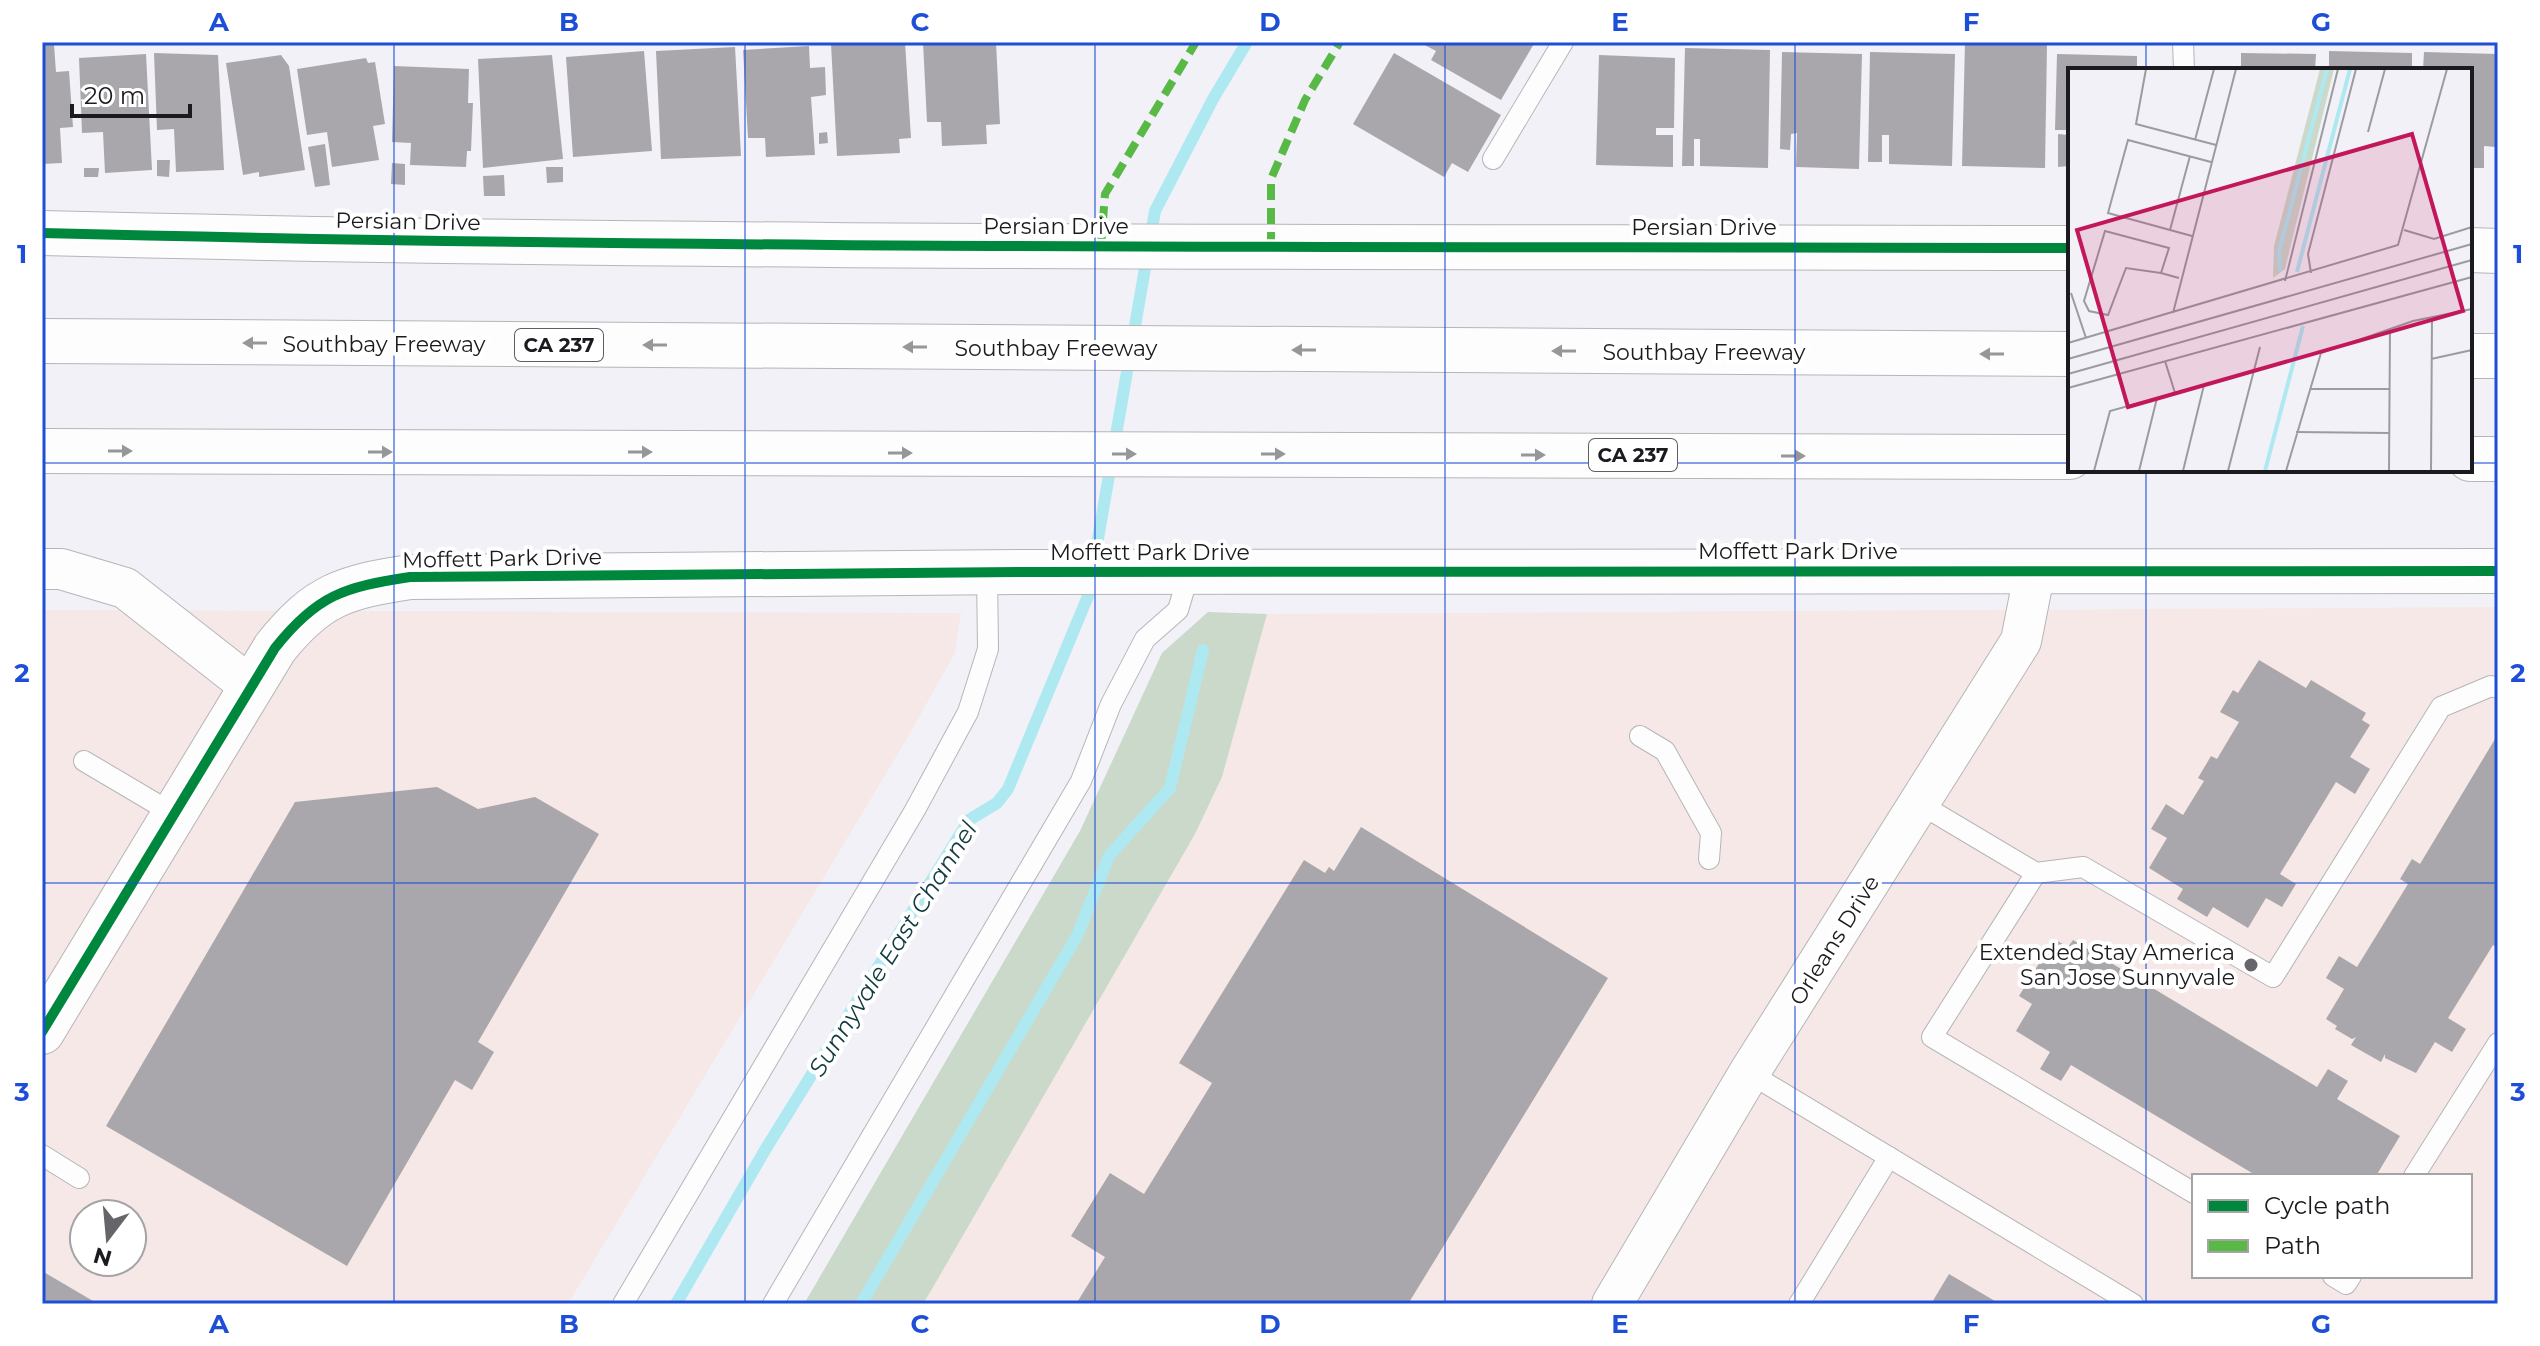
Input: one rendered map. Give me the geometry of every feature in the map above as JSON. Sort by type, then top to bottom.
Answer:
[{"type":"main road","name":"Persian Drive","points":[[42,233],[400,242],[1240,248],[2068,248]]},
{"type":"main road","points":[[2472,250],[2498,251]]},
{"type":"main road","name":"Southbay Freeway","points":[[42,341],[2068,354]]},
{"type":"main road","points":[[2472,356],[2498,356]]},
{"type":"main road","name":"CA 237","points":[[42,451],[2068,457]]},
{"type":"main road","points":[[2472,459],[2498,459]]},
{"type":"main road","name":"Moffett Park Drive","points":[[42,1032],[250,686],[293,625],[327,597],[365,584],[410,577],[1005,572],[2498,571]]},
{"type":"street","points":[[42,569],[61,569],[125,588],[250,686]]},
{"type":"street","name":"Orleans Drive","points":[[1612,1304],[1749,1073],[2021,641],[2035,570]]},
{"type":"lane","points":[[1493,159],[1563,42]]},
{"type":"lane","points":[[2183,42],[2184,68]]},
{"type":"lane","points":[[623,1304],[915,810],[968,712],[988,649],[1005,572]]},
{"type":"lane","points":[[773,1304],[1081,781],[1111,704],[1145,639],[1178,610],[1179,573]]},
{"type":"lane","points":[[1920,804],[2036,873],[2083,867],[2273,977],[2441,707],[2491,686],[2498,688]]},
{"type":"lane","points":[[1640,736],[1665,751],[1711,833],[1709,859]]},
{"type":"lane","points":[[84,761],[172,813]]},
{"type":"lane","points":[[2036,873],[1932,1037],[2192,1192]]},
{"type":"lane","points":[[2415,1174],[2498,1043]]},
{"type":"lane","points":[[1749,1073],[2133,1304]]},
{"type":"lane","points":[[42,1155],[79,1178]]},
{"type":"lane","points":[[1799,1304],[1889,1157]]},
{"type":"shaded area","points":[[2498,607],[2498,1304],[923,1304],[1195,834],[1222,777],[1267,614]]},
{"type":"shaded area","points":[[42,610],[961,613],[955,653],[905,742],[568,1304],[42,1304]]},
{"type":"green space","points":[[1208,612],[1267,614],[1222,777],[1195,834],[932,1289],[923,1304],[804,1304],[1080,831],[1162,653]]},
{"type":"building","points":[[905,42],[911,138],[899,139],[900,153],[837,156],[831,44]]},
{"type":"building","points":[[923,42],[996,42],[1000,124],[986,125],[987,144],[942,146],[941,122],[927,122]]},
{"type":"building","points":[[1419,42],[1535,42],[1501,100],[1431,60],[1436,51]]},
{"type":"building","points":[[1965,43],[2047,45],[2045,168],[1962,166]]},
{"type":"building","points":[[42,45],[54,45],[56,72],[69,71],[73,127],[60,128],[62,163],[42,164]]},
{"type":"building","points":[[809,46],[810,68],[825,67],[826,95],[811,97],[815,155],[766,157],[765,138],[748,138],[743,50]]},
{"type":"building","points":[[735,47],[741,156],[661,159],[656,51]]},
{"type":"building","points":[[1685,48],[1770,50],[1768,168],[1700,166],[1700,139],[1694,139],[1694,166],[1682,166]]},
{"type":"building","points":[[644,51],[652,151],[573,157],[566,57]]},
{"type":"building","points":[[2329,51],[2412,53],[2412,68],[2329,68]]},
{"type":"building","points":[[1782,52],[1862,54],[1859,169],[1796,167],[1797,133],[1791,134],[1790,150],[1780,149]]},
{"type":"building","points":[[1870,52],[1955,54],[1952,166],[1889,164],[1889,135],[1882,135],[1882,162],[1868,162]]},
{"type":"building","points":[[2424,52],[2498,54],[2496,147],[2484,146],[2484,168],[2472,168],[2472,68],[2423,68]]},
{"type":"building","points":[[154,53],[218,55],[224,170],[176,172],[174,129],[157,130]]},
{"type":"building","points":[[1394,53],[1501,115],[1468,172],[1452,163],[1444,177],[1353,124]]},
{"type":"building","points":[[2241,53],[2316,54],[2315,68],[2241,68]]},
{"type":"building","points":[[146,54],[152,170],[105,173],[103,132],[82,133],[79,58]]},
{"type":"building","points":[[2057,54],[2137,56],[2137,68],[2068,68],[2068,130],[2055,130]]},
{"type":"building","points":[[281,55],[289,66],[305,170],[259,177],[259,172],[243,175],[226,63]]},
{"type":"building","points":[[552,55],[563,159],[483,168],[478,59]]},
{"type":"building","points":[[1599,55],[1675,58],[1674,128],[1656,128],[1656,135],[1673,135],[1673,167],[1596,165]]},
{"type":"building","points":[[366,58],[368,63],[375,62],[385,124],[373,126],[379,160],[332,167],[327,132],[307,135],[297,69]]},
{"type":"building","points":[[394,66],[469,69],[468,103],[473,103],[471,151],[467,151],[466,167],[410,165],[411,143],[392,142]]},
{"type":"building","points":[[827,132],[828,143],[819,144],[819,133]]},
{"type":"building","points":[[2058,134],[2068,135],[2068,166],[2058,167]]},
{"type":"building","points":[[325,144],[330,185],[315,187],[308,147]]},
{"type":"building","points":[[157,160],[170,160],[169,177],[157,176]]},
{"type":"building","points":[[392,163],[405,164],[405,185],[391,184]]},
{"type":"building","points":[[546,167],[563,167],[563,182],[547,183]]},
{"type":"building","points":[[84,168],[99,168],[98,177],[84,177]]},
{"type":"building","points":[[504,175],[505,196],[484,196],[483,176]]},
{"type":"building","points":[[2259,660],[2306,688],[2311,680],[2366,713],[2362,720],[2370,725],[2350,757],[2370,769],[2355,794],[2336,782],[2280,874],[2296,884],[2282,907],[2266,898],[2248,928],[2213,907],[2207,917],[2177,899],[2183,889],[2149,868],[2167,838],[2151,829],[2166,804],[2183,815],[2204,781],[2198,778],[2211,756],[2217,759],[2239,722],[2220,712],[2233,690],[2238,693]]},
{"type":"building","points":[[2498,734],[2498,948],[2493,945],[2448,1018],[2466,1029],[2452,1052],[2435,1042],[2416,1073],[2385,1058],[2385,1054],[2381,1062],[2351,1045],[2356,1037],[2352,1039],[2335,1029],[2337,1026],[2326,1019],[2344,989],[2326,978],[2339,956],[2357,967],[2408,884],[2400,879],[2412,859],[2420,864]]},
{"type":"building","points":[[437,787],[478,809],[535,797],[599,834],[478,1042],[494,1052],[472,1090],[455,1080],[347,1266],[106,1126],[295,802]]},
{"type":"building","points":[[1361,827],[1608,978],[1408,1304],[1076,1304],[1105,1257],[1071,1236],[1110,1173],[1144,1194],[1212,1083],[1179,1063],[1304,860],[1325,873],[1329,867],[1334,871]]},
{"type":"building","points":[[2054,939],[2068,947],[2073,940],[2317,1087],[2328,1069],[2348,1081],[2337,1099],[2400,1136],[2377,1174],[2254,1174],[2071,1065],[2061,1081],[2040,1069],[2050,1052],[2016,1031],[2032,1004],[2019,996]]},
{"type":"building","points":[[42,1271],[93,1301],[91,1304],[42,1304]]},
{"type":"building","points":[[1949,1274],[2000,1304],[1931,1304]]},
{"type":"waterway","name":"Sunnyvale East Channel","points":[[676,1304],[765,1150],[969,820],[997,803],[1008,789],[1088,596],[1155,211],[1213,99],[1247,42]]},
{"type":"waterway","points":[[861,1304],[1077,936],[1109,856],[1170,788],[1203,650]]},
{"type":"marked path","points":[[1101,246],[1105,194],[1196,42]]},
{"type":"marked path","points":[[1271,248],[1271,179],[1305,100],[1340,42]]},
{"type":"cycle path","points":[[42,233],[802,245],[2068,248]]},
{"type":"cycle path","points":[[42,1032],[275,648],[305,616],[334,596],[387,581],[410,577],[1024,572],[2498,571]]},
{"type":"place","name":"Extended Stay America San Jose Sunnyvale","points":[[2251,965]]}]
